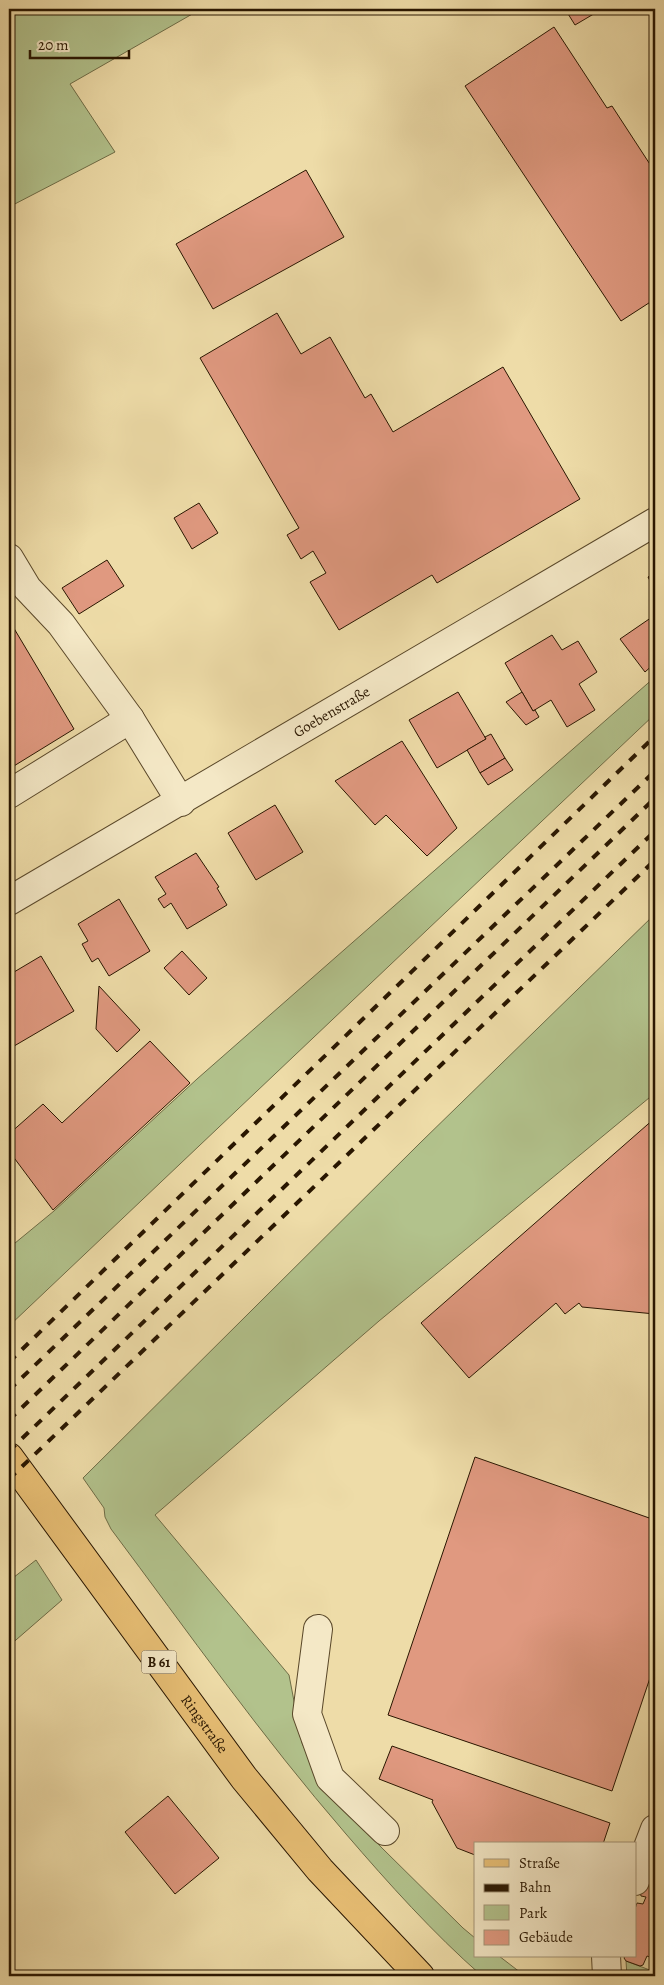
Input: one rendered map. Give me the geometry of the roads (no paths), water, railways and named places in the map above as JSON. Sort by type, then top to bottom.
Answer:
[{"type":"main road","name":"Ringstraße","points":[[9,1457],[244,1778],[320,1870],[420,1976]]},
{"type":"street","name":"Goebenstraße","points":[[9,901],[181,802],[655,522]]},
{"type":"street","points":[[9,558],[27,588],[62,624],[130,719],[181,802]]},
{"type":"street","points":[[9,794],[130,719]]},
{"type":"street","points":[[318,1629],[307,1714],[330,1778],[385,1831]]},
{"type":"street","points":[[636,1878],[655,1829]]},
{"type":"street","points":[[606,1958],[607,1976]]},
{"type":"railway","points":[[9,1362],[655,736]]},
{"type":"railway","points":[[9,1390],[655,771]]},
{"type":"railway","points":[[9,1420],[655,798]]},
{"type":"railway","points":[[9,1451],[655,831]]},
{"type":"railway","points":[[9,1479],[655,860]]}]
